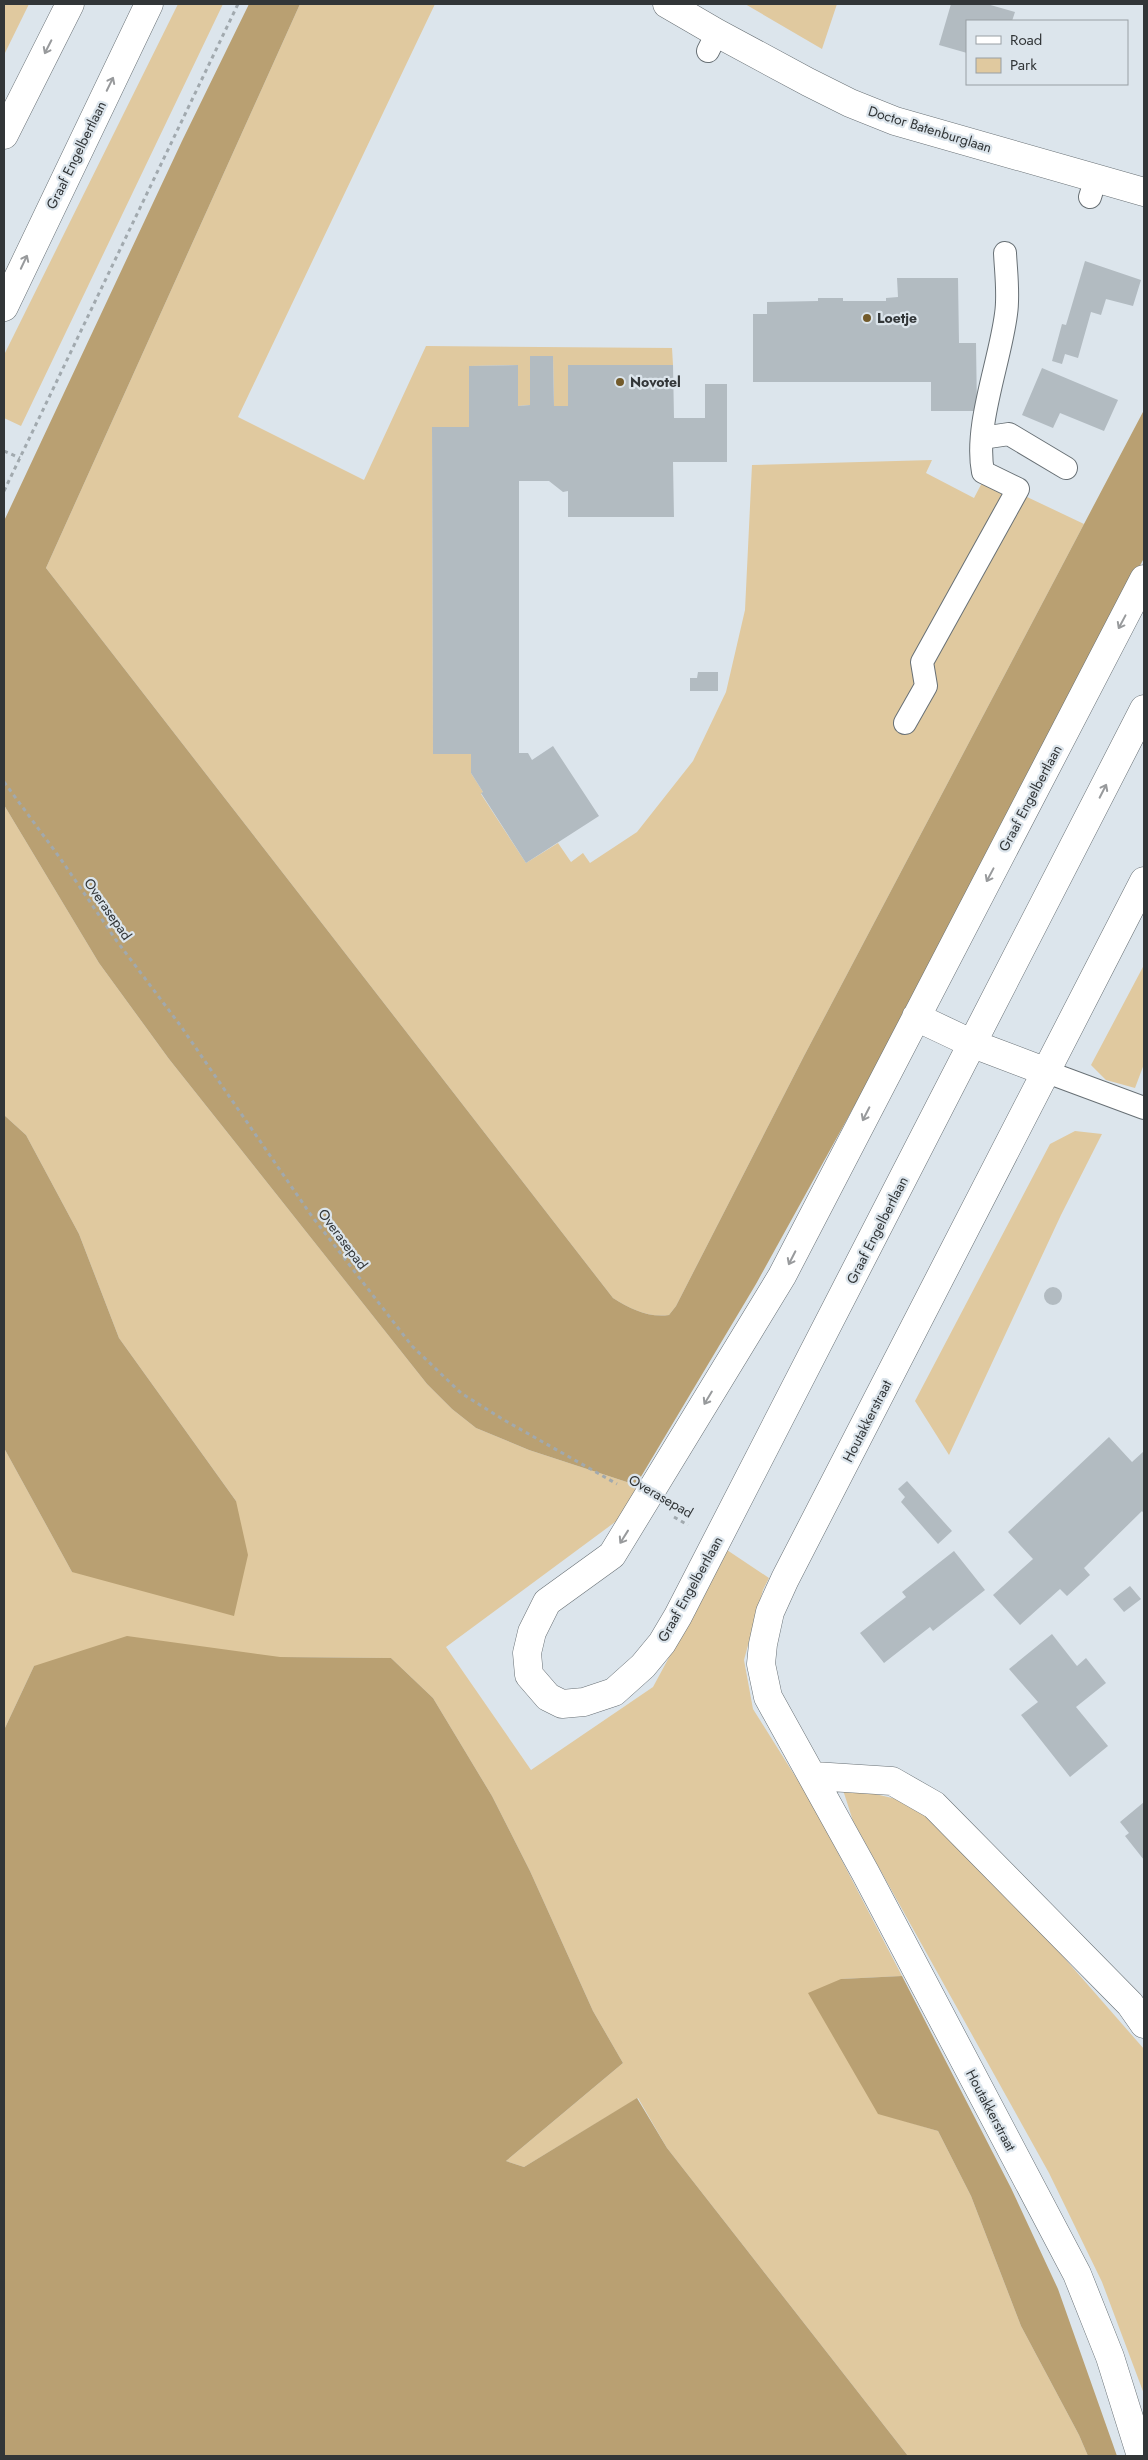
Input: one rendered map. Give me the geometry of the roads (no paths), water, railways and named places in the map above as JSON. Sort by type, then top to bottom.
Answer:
[{"type":"street","points":[[4,135],[70,4]]},
{"type":"street","name":"Graaf Engelbertlaan","points":[[4,307],[149,4]]},
{"type":"street","name":"Doctor Batenburglaan","points":[[668,4],[713,42],[895,121],[1093,188],[1144,192]]},
{"type":"street","name":"Graaf Engelbertlaan","points":[[1144,578],[782,1276],[612,1555],[547,1602],[532,1632],[527,1653],[530,1675],[548,1697],[562,1704],[584,1702],[614,1692],[644,1666],[662,1643],[717,1541],[1144,708]]},
{"type":"street","points":[[916,1017],[973,1044],[1047,1072],[1144,881]]},
{"type":"street","name":"Houtakkerstraat","points":[[1047,1072],[785,1579],[770,1612],[761,1664],[768,1697],[814,1776],[1076,2274],[1110,2357],[1141,2456]]},
{"type":"street","points":[[814,1776],[892,1780],[934,1805],[1130,2004],[1144,2024]]},
{"type":"lane","points":[[905,723],[926,686],[922,662],[1018,489],[983,472],[981,459],[982,438],[1006,313],[1005,254]]},
{"type":"lane","points":[[982,438],[1009,434],[1066,468]]},
{"type":"lane","points":[[1047,1072],[1144,1108]]},
{"type":"place","name":"Loetje","points":[[867,318]]},
{"type":"place","name":"Novotel","points":[[620,382]]}]
